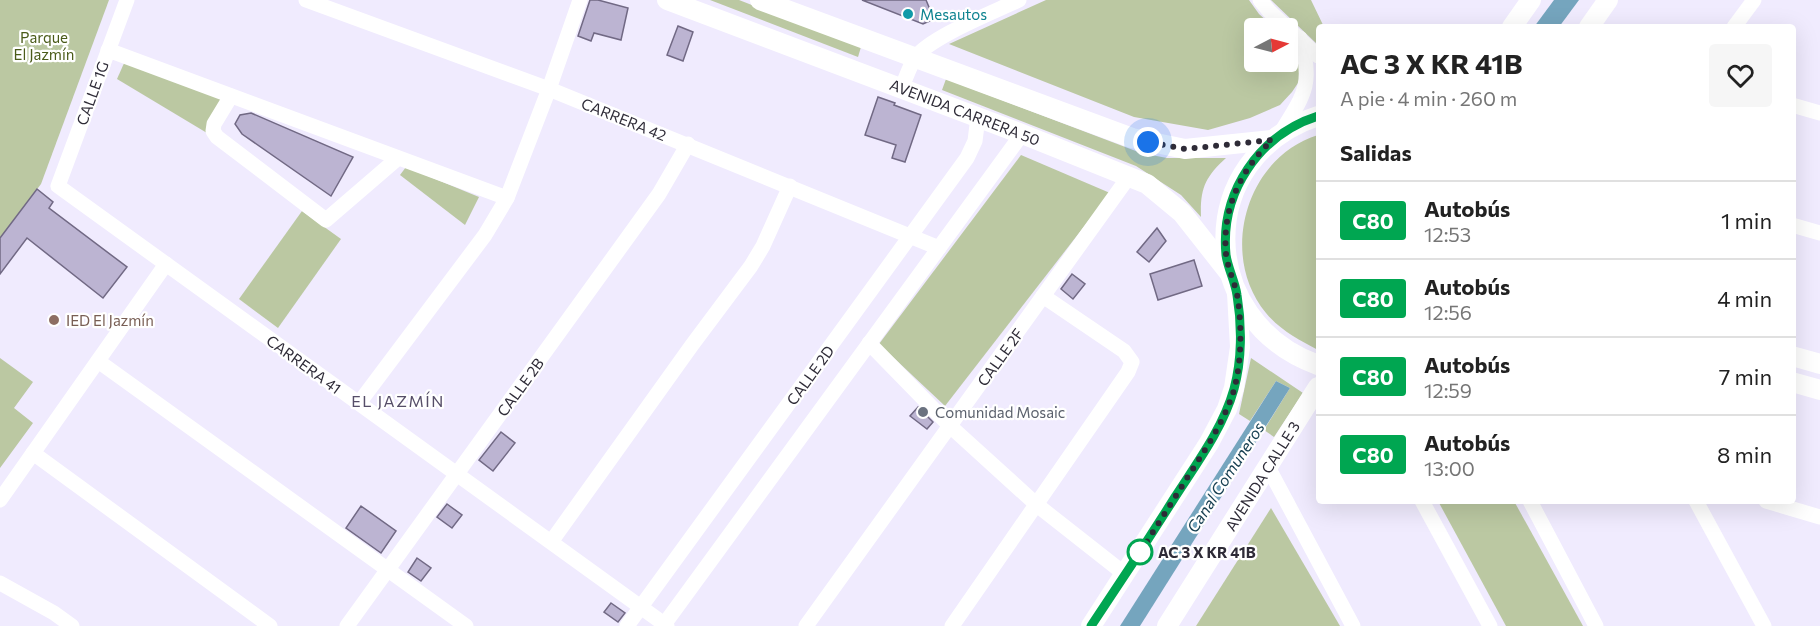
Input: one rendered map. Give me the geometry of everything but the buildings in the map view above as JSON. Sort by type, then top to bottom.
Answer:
[{"type":"main road","name":"AVENIDA CARRERA 50","points":[[667,0],[1130,175],[1147,184],[1182,213],[1230,274]]},
{"type":"main road","points":[[760,0],[781,4],[915,58],[1080,120],[1143,141],[1185,149],[1276,137]]},
{"type":"main road","points":[[1514,24],[1531,0]]},
{"type":"main road","points":[[1591,24],[1608,0]]},
{"type":"main road","points":[[1316,117],[1303,121],[1276,137],[1249,166],[1233,197],[1226,235],[1230,274],[1237,293],[1257,326],[1270,339],[1294,355],[1316,364]]},
{"type":"main road","points":[[1091,626],[1209,443],[1227,409],[1234,388],[1240,347],[1237,293]]},
{"type":"main road","points":[[1796,357],[1820,364]]},
{"type":"main road","points":[[1796,383],[1820,390]]},
{"type":"main road","name":"AVENIDA CALLE 3","points":[[1167,626],[1316,390]]},
{"type":"street","name":"CALLE 1G","points":[[58,186],[127,0]]},
{"type":"street","name":"CARRERA 42","points":[[306,0],[549,89],[939,248]]},
{"type":"street","points":[[359,403],[485,235],[507,198],[580,0]]},
{"type":"street","points":[[901,88],[915,58],[932,43],[1019,0]]},
{"type":"street","points":[[1260,0],[1316,54]]},
{"type":"street","points":[[1736,24],[1754,0]]},
{"type":"street","points":[[1276,137],[1299,101],[1307,81],[1307,64],[1300,38]]},
{"type":"street","points":[[108,50],[507,198]]},
{"type":"street","points":[[231,96],[214,124],[213,131],[216,137],[326,220],[398,158]]},
{"type":"street","points":[[1796,106],[1818,110]]},
{"type":"street","name":"CALLE 2D","points":[[627,626],[967,158],[975,141],[978,117]]},
{"type":"street","name":"CALLE 2D","points":[[665,625],[1022,134]]},
{"type":"street","name":"CALLE 2B","points":[[347,626],[659,194],[688,144]]},
{"type":"street","name":"CALLE 2F","points":[[806,626],[1130,175]]},
{"type":"street","name":"CARRERA 41","points":[[58,186],[665,625]]},
{"type":"street","points":[[551,542],[751,266],[763,246],[790,186]]},
{"type":"street","points":[[1796,226],[1820,233]]},
{"type":"street","points":[[0,500],[166,264]]},
{"type":"street","points":[[952,626],[1128,372],[1132,362],[1124,351],[1043,296]]},
{"type":"street","points":[[869,343],[950,426],[1037,505],[1126,574]]},
{"type":"street","points":[[98,361],[466,626]]},
{"type":"street","points":[[33,453],[270,626]]},
{"type":"street","points":[[1268,467],[1353,626]]},
{"type":"street","points":[[1424,504],[1490,626]]},
{"type":"street","points":[[1532,504],[1596,626]]},
{"type":"street","points":[[1698,504],[1764,626]]},
{"type":"street","points":[[1776,504],[1820,517]]},
{"type":"street","points":[[0,583],[54,613],[72,626]]},
{"type":"green space","name":"Parque El Jazmín","points":[[0,0],[109,0],[41,184],[0,238]]},
{"type":"green space","points":[[710,0],[739,0],[861,47],[858,57]]},
{"type":"green space","points":[[1046,0],[1249,0],[1264,18],[1244,18],[1244,72],[1298,72],[1298,54],[1301,60],[1300,80],[1280,105],[1250,118],[1208,130],[1134,117],[949,44]]},
{"type":"green space","points":[[1271,0],[1311,0],[1323,24],[1316,24],[1316,43],[1298,26],[1298,18],[1290,18]]},
{"type":"green space","points":[[125,61],[223,97],[207,133],[117,79]]},
{"type":"green space","points":[[946,79],[1141,153],[1167,158],[1226,158],[1213,171],[1205,184],[1201,217],[1181,195],[1136,166],[942,90]]},
{"type":"green space","points":[[1316,136],[1316,349],[1284,330],[1271,319],[1252,290],[1244,264],[1242,237],[1247,210],[1257,186],[1273,164],[1293,147]]},
{"type":"green space","points":[[1021,155],[1110,193],[945,406],[879,344]]},
{"type":"green space","points":[[406,167],[479,197],[465,225],[400,175]]},
{"type":"green space","points":[[302,211],[341,239],[278,328],[239,299]]},
{"type":"green space","points":[[0,358],[33,382],[14,408],[33,423],[0,468]]},
{"type":"green space","points":[[1251,358],[1303,393],[1274,437],[1264,430],[1290,388],[1276,381],[1250,421],[1239,414]]},
{"type":"green space","points":[[1440,504],[1516,504],[1583,626],[1506,626]]},
{"type":"green space","points":[[1271,508],[1340,626],[1196,626]]},
{"type":"water","points":[[1554,0],[1579,0],[1561,24],[1536,24]]},
{"type":"water","name":"Canal Comuneros","points":[[1276,381],[1290,388],[1140,626],[1120,626]]},
{"type":"bus line","name":"C80","points":[[1091,626],[1209,443],[1227,409],[1234,388],[1240,347],[1240,327],[1237,293],[1226,255],[1226,235],[1228,216],[1240,181],[1249,166],[1272,140],[1303,121],[1316,117]]},
{"type":"place","name":"Mesautos","points":[[908,14]]},
{"type":"place","name":"IED El Jazmín","points":[[54,320]]},
{"type":"place","name":"Comunidad Mosaic","points":[[923,412]]},
{"type":"place","name":"AC 3 X KR 41B","points":[[1140,552]]},
{"type":"district","name":"EL JAZMÍN","points":[[398,400]]},
{"type":"route","points":[[1140,552],[1138,556],[1209,443],[1227,409],[1234,388],[1240,347],[1240,327],[1237,293],[1226,255],[1228,216],[1240,181],[1249,166],[1272,140],[1185,149],[1148,142]]}]
